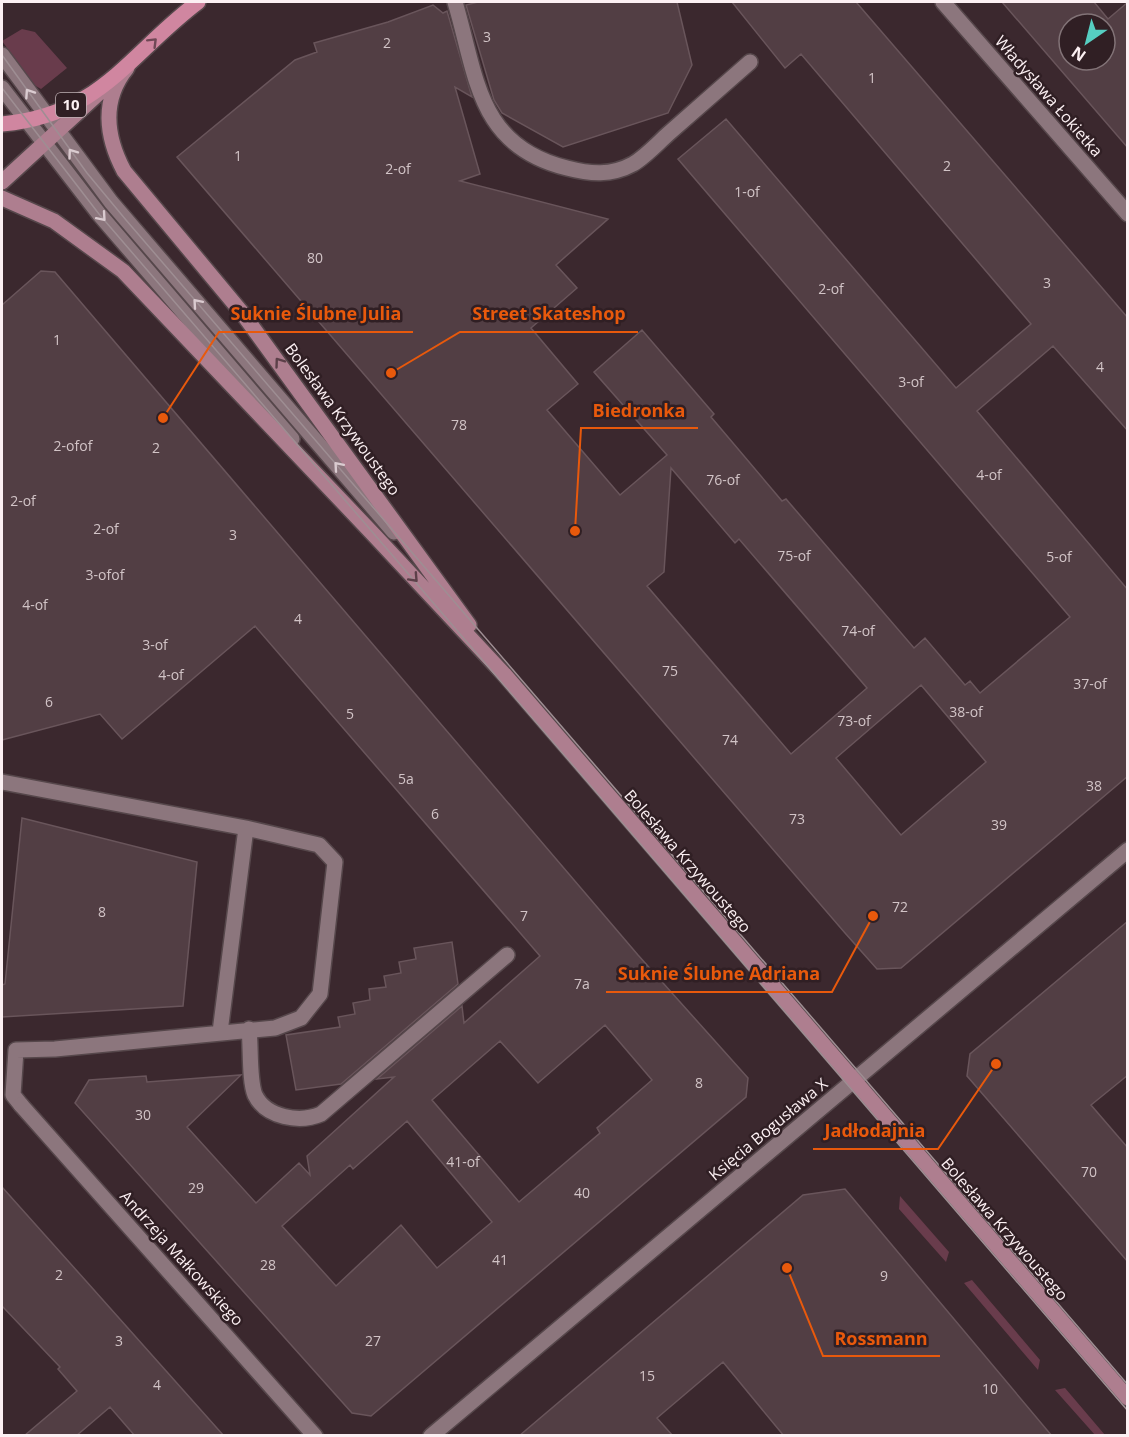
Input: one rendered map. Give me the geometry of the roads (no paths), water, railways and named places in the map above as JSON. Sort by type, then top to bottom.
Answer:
[{"type":"main road","name":"10","points":[[2,124],[45,115],[93,93],[130,65],[176,19],[198,2]]},
{"type":"street","points":[[176,19],[193,2]]},
{"type":"street","points":[[455,2],[482,99],[493,122],[507,138],[527,153],[554,165],[582,172],[610,174],[634,163],[750,62]]},
{"type":"street","name":"Władysława Łokietka","points":[[942,2],[1128,214]]},
{"type":"street","points":[[2,55],[57,132],[132,228],[444,591]]},
{"type":"street","points":[[2,182],[130,65]]},
{"type":"street","name":"Bolesława Krzywoustego","points":[[130,65],[114,88],[109,113],[112,143],[124,171],[243,314],[504,674]]},
{"type":"street","points":[[2,88],[99,214],[374,535]]},
{"type":"street","name":"Bolesława Krzywoustego","points":[[2,198],[54,220],[123,271],[374,535],[504,674],[1128,1398]]},
{"type":"street","points":[[2,782],[246,828],[319,845],[335,862],[320,994],[300,1018],[289,1024],[249,1029],[55,1049],[9,1050]]},
{"type":"street","points":[[220,1032],[246,828]]},
{"type":"street","name":"Księcia Bogusława X","points":[[432,1436],[1128,850]]},
{"type":"street","points":[[249,1029],[254,1093],[261,1103],[283,1116],[299,1119],[313,1117],[321,1114],[507,955]]},
{"type":"street","name":"Andrzeja Małkowskiego","points":[[9,1050],[13,1095],[315,1436]]},
{"type":"tram line","points":[[2,55],[87,173],[126,220],[1128,1385]]},
{"type":"tram line","points":[[2,88],[99,214],[1128,1411]]},
{"type":"place","name":"Street Skateshop","points":[[391,373]]},
{"type":"place","name":"Suknie Ślubne Julia","points":[[163,418]]},
{"type":"place","name":"Biedronka","points":[[575,531]]},
{"type":"place","name":"Suknie Ślubne Adriana","points":[[873,916]]},
{"type":"place","name":"Jadłodajnia","points":[[996,1064]]},
{"type":"place","name":"Rossmann","points":[[787,1268]]}]
